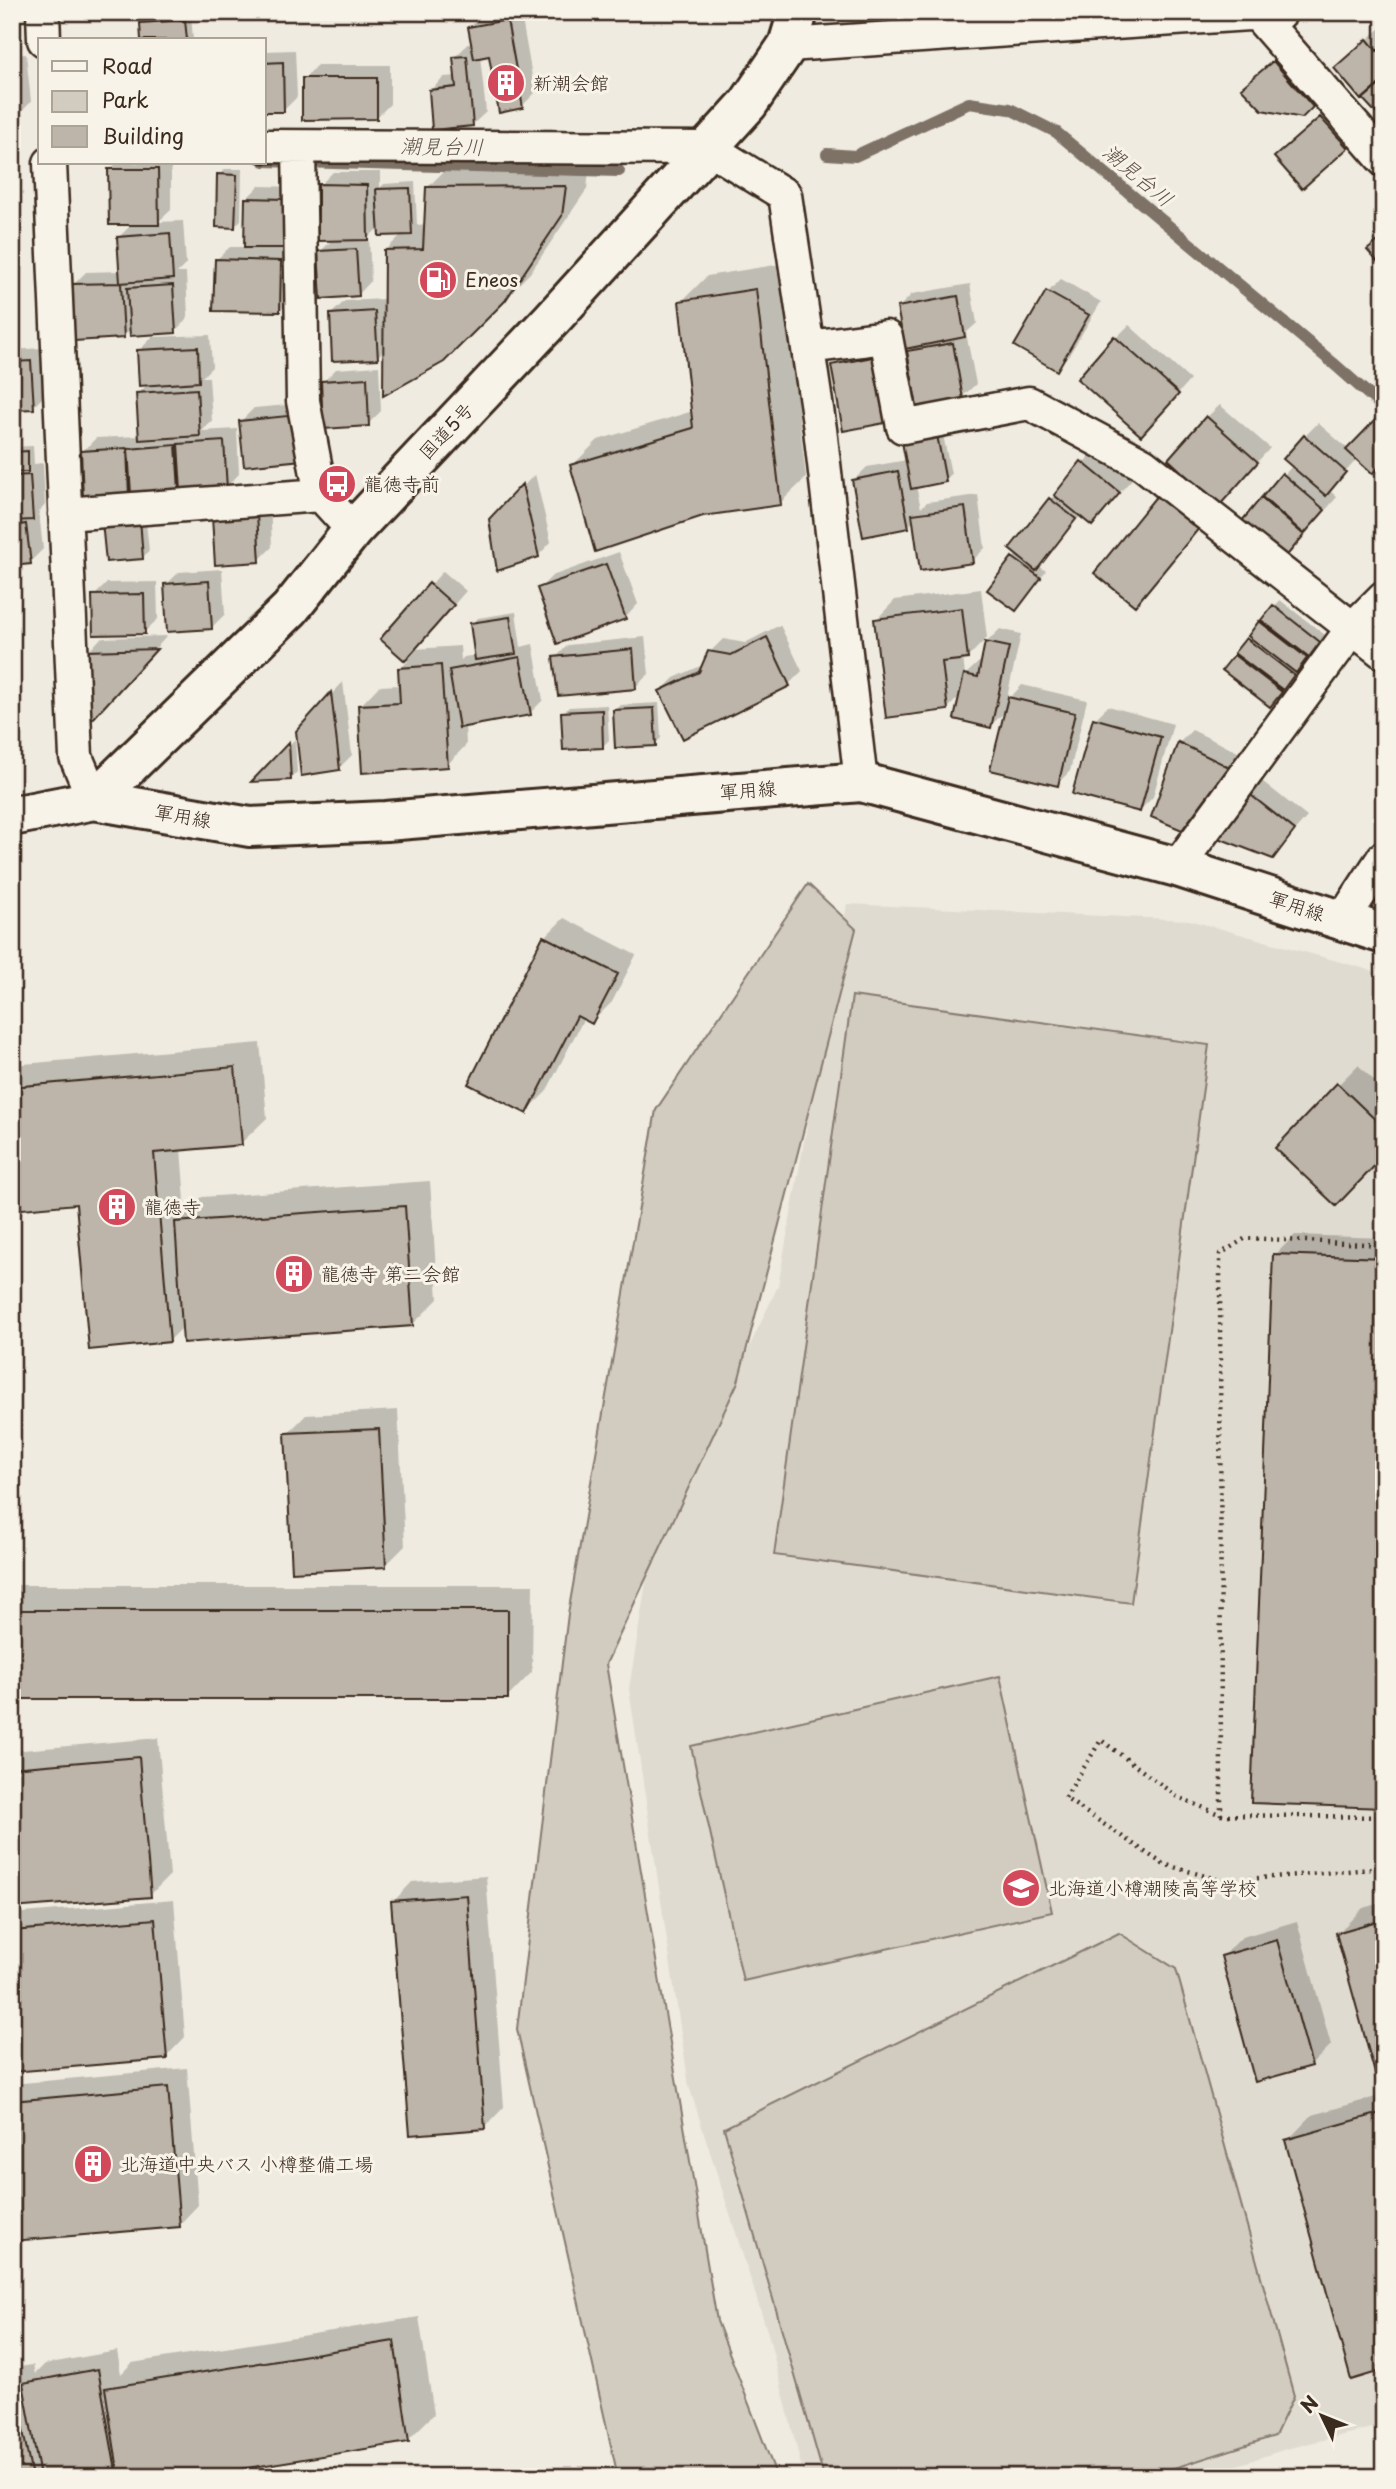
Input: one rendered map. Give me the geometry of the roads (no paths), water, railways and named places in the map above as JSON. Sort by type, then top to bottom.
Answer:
[{"type":"main road","name":"国道5号","points":[[94,800],[290,609],[353,530],[709,148],[748,104],[787,23]]},
{"type":"main road","name":"軍用線","points":[[94,800],[250,827],[386,821],[689,794],[861,782],[1177,867],[1384,934]]},
{"type":"main road","points":[[12,816],[94,800]]},
{"type":"street","points":[[43,12],[44,38]]},
{"type":"street","points":[[787,23],[1269,14],[1384,160]]},
{"type":"street","points":[[266,147],[300,159],[709,148],[785,195],[809,347],[861,782]]},
{"type":"street","points":[[300,159],[303,401],[321,495],[353,530]]},
{"type":"street","points":[[50,164],[76,757],[94,800]]},
{"type":"street","points":[[809,347],[887,337],[903,427],[1029,403],[1143,464],[1384,653]]},
{"type":"street","points":[[65,514],[321,495]]},
{"type":"street","points":[[1177,867],[1352,629],[1384,597]]},
{"type":"street","points":[[1342,921],[1384,857]]},
{"type":"waterway","name":"潮見台川","points":[[827,154],[855,156],[969,103],[1010,109],[1056,132],[1384,408]]},
{"type":"waterway","name":"潮見台川","points":[[266,161],[619,171]]},
{"type":"place","name":"新潮会館","points":[[506,83]]},
{"type":"place","name":"Eneos","points":[[438,280]]},
{"type":"place","name":"龍徳寺前","points":[[337,484]]},
{"type":"place","name":"龍徳寺","points":[[117,1207]]},
{"type":"place","name":"龍徳寺 第二会館","points":[[294,1274]]},
{"type":"place","name":"北海道小樽潮陵高等学校","points":[[1021,1888]]},
{"type":"place","name":"北海道中央バス 小樽整備工場","points":[[93,2164]]}]
